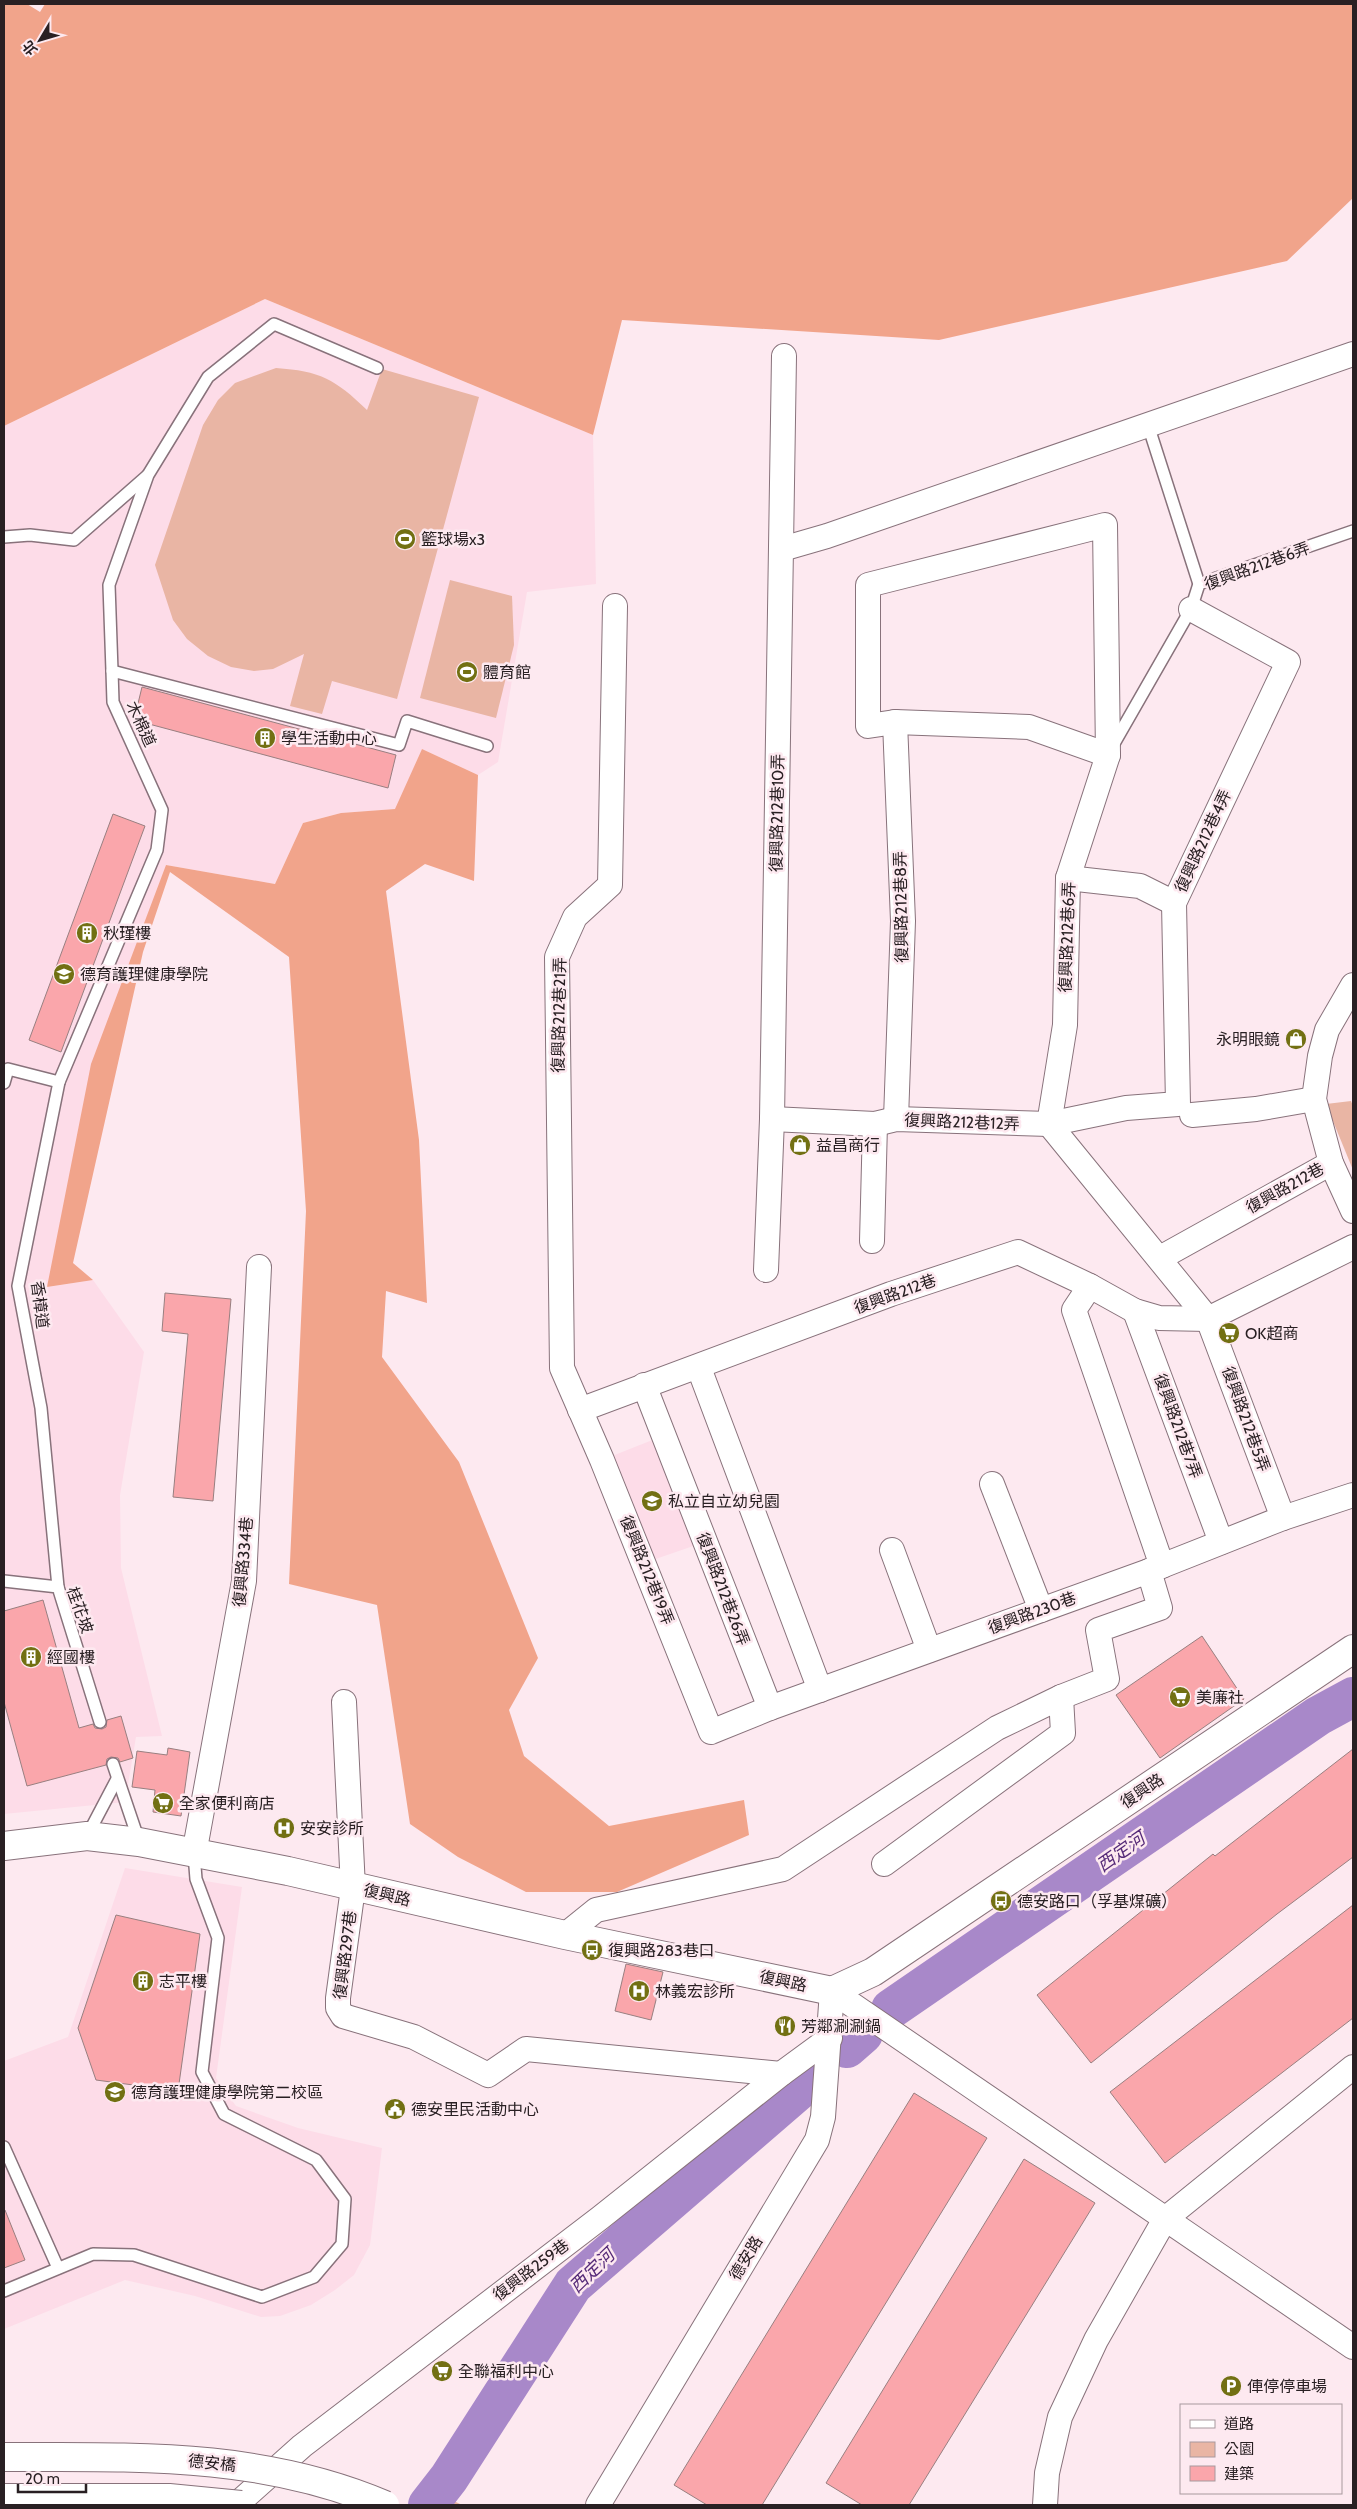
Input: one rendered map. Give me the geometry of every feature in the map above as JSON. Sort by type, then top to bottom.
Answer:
[{"type":"street","points":[[782,549],[827,536],[1353,354]]},
{"type":"street","name":"復興路212巷10弄","points":[[766,1270],[772,1119],[784,356]]},
{"type":"street","points":[[1105,525],[1108,755],[1029,727],[895,722],[868,726],[868,585],[1105,525]]},
{"type":"street","name":"復興路212巷21弄","points":[[580,1410],[562,1368],[557,957],[574,917],[610,885],[615,606]]},
{"type":"street","name":"復興路212巷4弄","points":[[1049,1124],[1126,1108],[1178,1104],[1174,903],[1288,662],[1191,609]]},
{"type":"street","name":"復興路212巷8弄","points":[[886,1121],[903,921],[895,722]]},
{"type":"street","name":"復興路212巷6弄","points":[[1049,1124],[1065,1025],[1068,878],[1108,755]]},
{"type":"street","points":[[1068,878],[1140,886],[1174,903]]},
{"type":"street","points":[[1353,985],[1327,1030],[1320,1056],[1314,1098],[1331,1163],[1353,1211]]},
{"type":"street","points":[[1192,1115],[1256,1109],[1314,1098]]},
{"type":"street","name":"復興路212巷12弄","points":[[772,1119],[1049,1124]]},
{"type":"street","points":[[872,1241],[886,1121]]},
{"type":"street","points":[[1049,1124],[1208,1319]]},
{"type":"street","name":"復興路212巷","points":[[1160,1258],[1331,1163]]},
{"type":"street","name":"復興路212巷","points":[[580,1410],[644,1385],[698,1368],[891,1294],[1018,1252],[1090,1286],[1135,1311],[1159,1318],[1208,1319],[1353,1247]]},
{"type":"street","name":"復興路334巷","points":[[194,1854],[244,1581],[259,1267]]},
{"type":"street","points":[[565,1935],[596,1910],[783,1869],[997,1728],[1060,1697],[1107,1679],[1098,1630],[1160,1608],[1155,1568],[1074,1310],[1090,1286]]},
{"type":"street","name":"復興路212巷7弄","points":[[1135,1311],[1221,1542]]},
{"type":"street","name":"復興路212巷5弄","points":[[1208,1319],[1283,1518]]},
{"type":"street","points":[[698,1368],[820,1690]]},
{"type":"street","name":"復興路212巷26弄","points":[[644,1385],[770,1708]]},
{"type":"street","name":"復興路212巷19弄","points":[[580,1410],[602,1460],[711,1732]]},
{"type":"street","points":[[992,1484],[1041,1610]]},
{"type":"street","name":"復興路230巷","points":[[711,1732],[770,1708],[1155,1568],[1283,1518],[1353,1495]]},
{"type":"street","points":[[892,1550],[929,1650]]},
{"type":"street","name":"復興路","points":[[4,1846],[87,1836],[139,1842],[288,1871],[353,1888],[565,1935],[832,1991],[873,1972],[1353,1649]]},
{"type":"street","points":[[884,1864],[1063,1733],[1060,1697]]},
{"type":"street","name":"復興路297巷","points":[[344,1702],[353,1888],[338,1998],[338,2008],[343,2016],[414,2037],[488,2075],[526,2049],[781,2074]]},
{"type":"street","points":[[832,1991],[1353,2347]]},
{"type":"street","name":"德安路","points":[[598,2505],[817,2140],[823,2117],[832,1991]]},
{"type":"street","name":"復興路259巷","points":[[236,2505],[302,2446],[600,2218],[781,2074],[830,2038]]},
{"type":"street","points":[[1045,2505],[1046,2473],[1060,2417],[1096,2340],[1165,2219],[1353,2067]]},
{"type":"street","name":"德安橋","points":[[4,2457],[166,2458],[238,2465],[307,2479],[384,2505]]},
{"type":"street","points":[[4,2498],[169,2498],[241,2505]]},
{"type":"lane","points":[[112,671],[109,585],[148,474],[208,377],[274,324],[377,368]]},
{"type":"lane","points":[[1148,425],[1199,584]]},
{"type":"lane","points":[[4,536],[74,540],[148,474]]},
{"type":"lane","name":"復興路212巷6弄","points":[[1108,755],[1191,609],[1199,584],[1353,532]]},
{"type":"lane","name":"木棉道","points":[[59,1082],[157,850],[162,810],[113,702],[112,671],[399,745],[407,721],[487,746]]},
{"type":"lane","points":[[4,1082],[8,1069],[59,1082]]},
{"type":"lane","name":"香樟道","points":[[58,1587],[41,1408],[18,1286],[59,1082]]},
{"type":"lane","name":"桂花坡","points":[[4,1581],[58,1587],[100,1722]]},
{"type":"lane","points":[[113,1764],[139,1842]]},
{"type":"lane","points":[[87,1836],[117,1779]]},
{"type":"lane","points":[[4,2290],[93,2254],[134,2254],[262,2297],[314,2277],[342,2244],[345,2199],[316,2160],[224,2114],[202,2072],[218,1938],[196,1879],[194,1854]]},
{"type":"lane","points":[[4,2147],[58,2268]]},
{"type":"shaded area","points":[[4,4],[27,4],[40,12],[45,4],[1353,4],[1353,198],[1287,261],[939,340],[622,320],[593,435],[265,299],[4,426]]},
{"type":"shaded area","name":"德育護理健康學院","points":[[265,299],[593,435],[596,584],[527,592],[498,762],[478,775],[422,749],[396,809],[341,813],[303,823],[275,884],[166,865],[48,1287],[93,1280],[144,1352],[120,1495],[121,1568],[162,1736],[136,1737],[125,1802],[4,1814],[4,426]]},
{"type":"shaded area","points":[[422,749],[478,775],[474,881],[425,864],[386,891],[419,1140],[427,1303],[386,1291],[382,1357],[459,1462],[538,1658],[509,1710],[524,1756],[609,1826],[744,1800],[749,1835],[617,1892],[526,1892],[458,1857],[410,1824],[377,1605],[289,1584],[306,1211],[289,957],[170,872],[143,952],[73,1263],[93,1280],[47,1287],[91,1064],[166,865],[275,884],[303,823],[341,813],[395,809]]},
{"type":"shaded area","name":"私立自立幼兒園","points":[[660,1437],[702,1543],[644,1563],[602,1460]]},
{"type":"shaded area","name":"德育護理健康學院第二校區","points":[[125,1868],[242,1887],[216,2078],[236,2106],[298,2128],[382,2148],[370,2245],[354,2275],[335,2290],[311,2305],[280,2316],[261,2317],[195,2296],[125,2280],[4,2329],[4,2061],[68,2037]]},
{"type":"green space","points":[[276,368],[304,371],[326,378],[367,410],[382,369],[479,397],[397,699],[332,681],[322,714],[290,706],[304,654],[273,669],[254,671],[231,667],[208,656],[187,639],[173,620],[155,565],[203,425],[218,400],[235,383]]},
{"type":"green space","name":"體育館","points":[[450,580],[512,596],[514,645],[496,718],[420,698]]},
{"type":"green space","points":[[1351,1101],[1353,1106],[1353,1170],[1326,1104]]},
{"type":"green space","points":[[424,2486],[462,2505],[412,2505]]},
{"type":"building","name":"學生活動中心","points":[[142,687],[396,755],[388,788],[134,720]]},
{"type":"building","name":"秋瑾樓","points":[[113,814],[145,826],[61,1052],[29,1040]]},
{"type":"building","points":[[165,1293],[231,1299],[213,1501],[173,1497],[188,1334],[162,1331]]},
{"type":"building","name":"經國樓","points":[[43,1600],[79,1728],[93,1724],[95,1728],[102,1729],[106,1727],[107,1720],[121,1716],[133,1758],[120,1762],[118,1758],[111,1757],[107,1759],[106,1765],[27,1786],[4,1702],[4,1611]]},
{"type":"building","name":"美廉社","points":[[1202,1636],[1244,1699],[1160,1758],[1116,1695]]},
{"type":"building","points":[[168,1748],[190,1752],[181,1816],[153,1812],[155,1790],[132,1787],[137,1751],[167,1755]]},
{"type":"building","points":[[1353,1749],[1353,1857],[1277,1914],[1091,2063],[1037,1995],[1213,1854],[1215,1856]]},
{"type":"building","points":[[1353,1905],[1353,2018],[1165,2163],[1110,2092]]},
{"type":"building","name":"志平樓","points":[[116,1915],[200,1934],[178,2091],[96,2080],[78,2028]]},
{"type":"building","name":"林義宏診所","points":[[626,1964],[663,1972],[651,2020],[615,2011]]},
{"type":"building","points":[[914,2093],[987,2138],[762,2505],[707,2505],[674,2485]]},
{"type":"building","points":[[1024,2159],[1095,2203],[909,2505],[862,2505],[826,2483]]},
{"type":"building","points":[[4,2211],[25,2260],[4,2268]]},
{"type":"waterway","name":"西定河","points":[[891,2009],[1318,1716],[1353,1697]]},
{"type":"waterway","name":"西定河","points":[[847,2048],[863,2034]]},
{"type":"waterway","name":"西定河","points":[[428,2505],[449,2478],[573,2285],[808,2082]]},
{"type":"place","name":"籃球場x3","points":[[405,539]]},
{"type":"place","name":"體育館","points":[[467,672]]},
{"type":"place","name":"學生活動中心","points":[[265,738]]},
{"type":"place","name":"秋瑾樓","points":[[87,933]]},
{"type":"place","name":"德育護理健康學院","points":[[64,974]]},
{"type":"place","name":"永明眼鏡","points":[[1296,1039]]},
{"type":"place","name":"益昌商行","points":[[800,1145]]},
{"type":"place","name":"OK超商","points":[[1229,1333]]},
{"type":"place","name":"私立自立幼兒園","points":[[652,1501]]},
{"type":"place","name":"經國樓","points":[[31,1657]]},
{"type":"place","name":"美廉社","points":[[1180,1697]]},
{"type":"place","name":"全家便利商店","points":[[163,1803]]},
{"type":"place","name":"安安診所","points":[[284,1828]]},
{"type":"place","name":"德安路口（孚基煤礦）","points":[[1001,1901]]},
{"type":"place","name":"復興路283巷口","points":[[592,1950]]},
{"type":"place","name":"志平樓","points":[[143,1981]]},
{"type":"place","name":"林義宏診所","points":[[639,1991]]},
{"type":"place","name":"芳鄰涮涮鍋","points":[[785,2026]]},
{"type":"place","name":"德育護理健康學院第二校區","points":[[115,2092]]},
{"type":"place","name":"德安里民活動中心","points":[[395,2109]]},
{"type":"place","name":"全聯福利中心","points":[[442,2371]]},
{"type":"place","name":"俥停停車場","points":[[1231,2386]]}]
